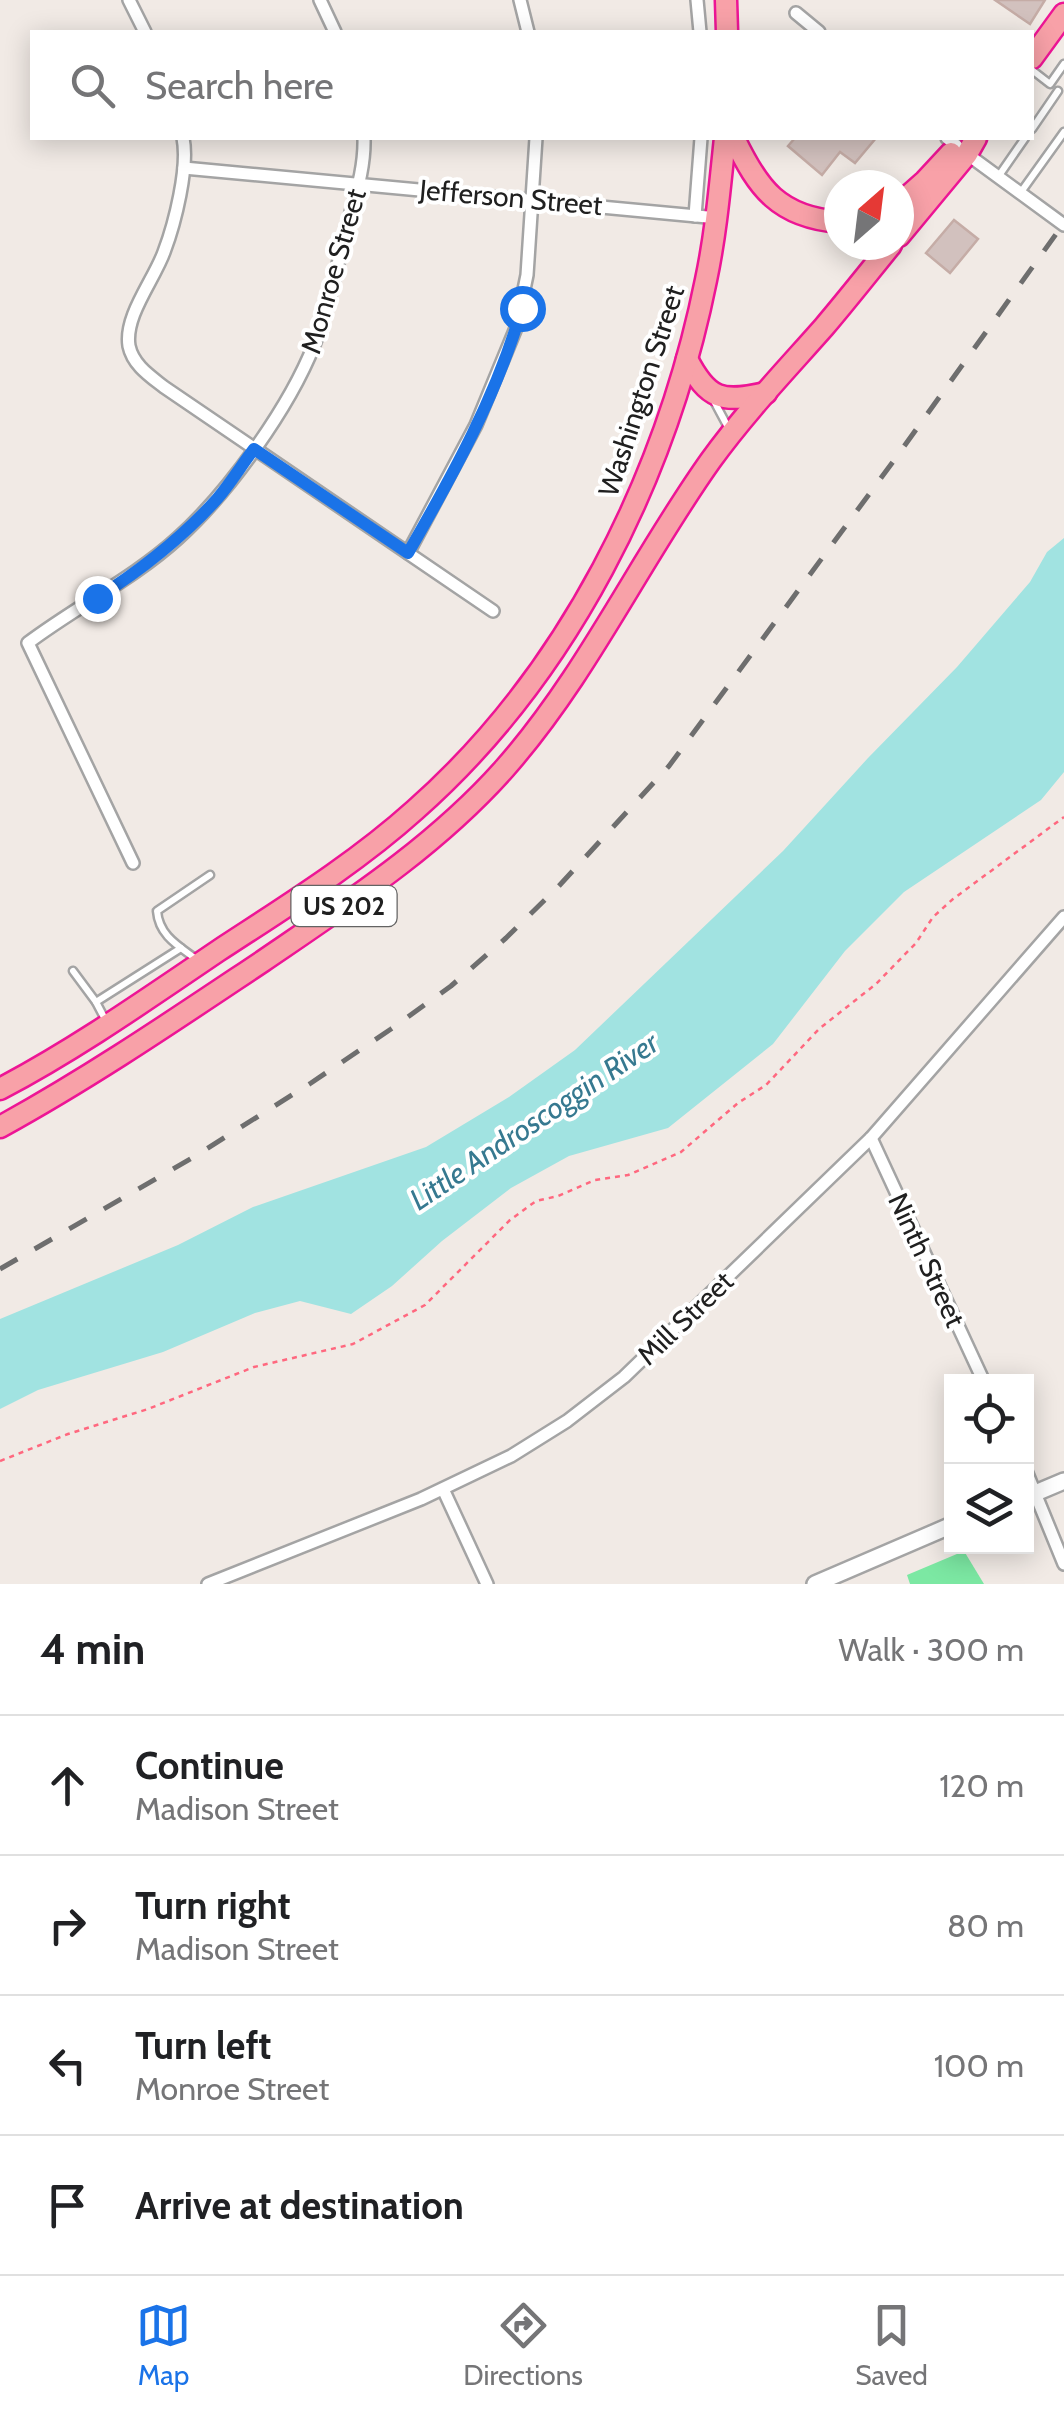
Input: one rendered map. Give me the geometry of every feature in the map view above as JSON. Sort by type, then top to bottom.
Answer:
[{"type":"highway","points":[[726,0],[726,30]]},
{"type":"highway","points":[[1034,55],[1063,19]]},
{"type":"highway","name":"Washington Street","points":[[0,1088],[108,1025],[314,888],[415,810],[465,762],[525,691],[588,594],[628,518],[660,440],[706,281],[718,218],[725,140]]},
{"type":"highway","points":[[735,140],[766,193],[795,213],[824,220]]},
{"type":"highway","points":[[914,191],[963,143]]},
{"type":"highway","points":[[914,214],[963,143]]},
{"type":"highway","name":"US 202","points":[[0,1126],[101,1069],[348,904],[452,822],[506,767],[549,715],[681,504],[732,434],[878,260]]},
{"type":"highway","points":[[686,359],[708,391],[734,399],[766,393]]},
{"type":"street","points":[[129,0],[144,30]]},
{"type":"street","points":[[320,0],[334,30]]},
{"type":"street","points":[[520,0],[528,30]]},
{"type":"street","points":[[697,0],[700,30]]},
{"type":"street","points":[[796,14],[816,30]]},
{"type":"street","points":[[183,140],[184,168],[164,253],[133,317],[128,338],[138,366],[494,610]]},
{"type":"street","name":"Monroe Street","points":[[133,863],[28,643],[125,580],[177,539],[220,496],[254,449],[293,388],[314,345],[360,183],[364,140]]},
{"type":"street","points":[[408,553],[476,425],[522,308],[536,140]]},
{"type":"street","points":[[695,216],[700,140]]},
{"type":"street","points":[[963,143],[998,176],[1064,225]]},
{"type":"street","name":"Jefferson Street","points":[[184,168],[718,218]]},
{"type":"street","name":"Mill Street","points":[[208,1584],[442,1490],[551,1432],[624,1378],[871,1138],[1064,918]]},
{"type":"street","name":"Ninth Street","points":[[871,1138],[980,1374]]},
{"type":"street","points":[[1034,1494],[1064,1481]]},
{"type":"street","points":[[442,1490],[487,1584]]},
{"type":"street","points":[[1034,1501],[1064,1564]]},
{"type":"street","points":[[816,1584],[944,1528]]},
{"type":"lane","points":[[1050,84],[1064,64]]},
{"type":"lane","points":[[1034,72],[1061,93],[1034,127]]},
{"type":"lane","points":[[1020,192],[1064,132]]},
{"type":"lane","points":[[998,176],[1025,140]]},
{"type":"lane","points":[[708,391],[732,434]]},
{"type":"lane","points":[[210,875],[157,911],[158,924],[170,940],[201,963],[221,989]]},
{"type":"lane","points":[[96,1002],[181,948]]},
{"type":"lane","points":[[73,971],[108,1025]]},
{"type":"path","points":[[0,1461],[254,1367],[354,1344],[425,1305],[510,1220],[536,1201],[595,1180],[628,1174],[680,1152],[738,1103],[766,1085],[820,1029],[876,984],[952,899],[1064,817]]},
{"type":"green space","points":[[957,1554],[966,1554],[984,1584],[910,1584],[907,1575]]},
{"type":"water","name":"Little Androscoggin River","points":[[1064,538],[1064,772],[1041,800],[904,892],[845,951],[773,1044],[668,1128],[569,1156],[511,1188],[392,1286],[351,1314],[300,1301],[255,1313],[163,1352],[38,1390],[0,1409],[0,1319],[178,1245],[253,1207],[426,1147],[509,1097],[575,1050],[783,851],[957,667],[1030,582],[1047,552]]},
{"type":"building","points":[[995,0],[1045,0],[1030,24]]},
{"type":"building","points":[[793,140],[874,140],[855,163],[840,152],[822,175],[788,146]]},
{"type":"building","points":[[954,220],[978,239],[950,273],[926,253]]},
{"type":"railway","points":[[0,1269],[192,1158],[391,1029],[451,986],[557,888],[669,766],[1064,223]]},
{"type":"route","points":[[97,598],[177,539],[220,496],[254,449],[408,553],[476,425],[522,308]]}]
